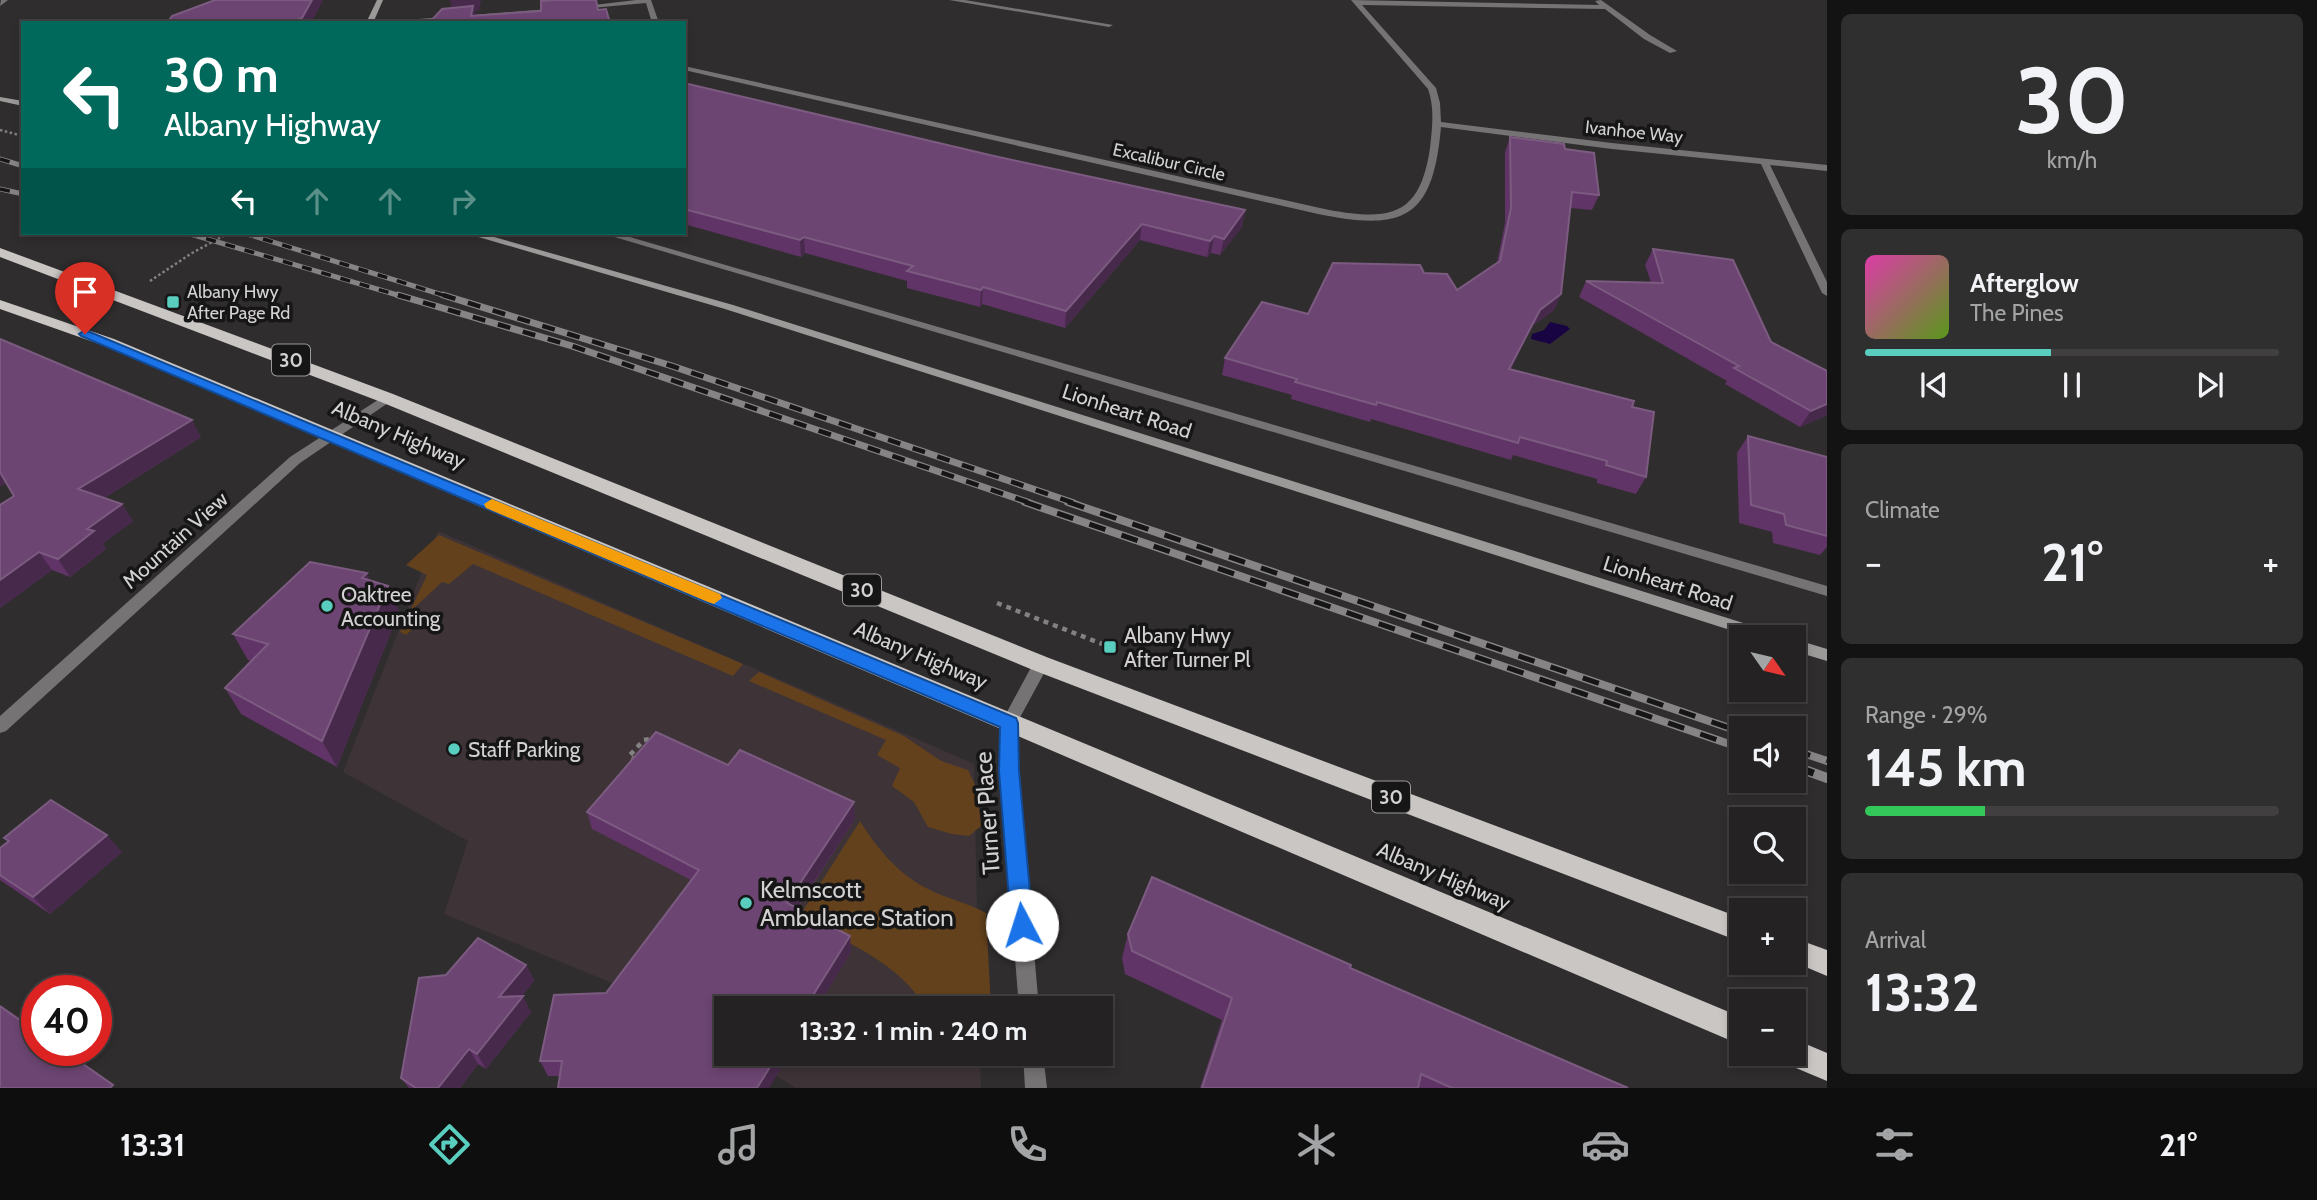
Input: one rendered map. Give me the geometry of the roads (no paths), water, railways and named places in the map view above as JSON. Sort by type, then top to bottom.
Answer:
[{"type":"highway","name":"Albany Highway","points":[[0,252],[387,398],[1041,664],[1729,925]]},
{"type":"highway","name":"Albany Highway","points":[[0,304],[108,342],[1729,1026]]},
{"type":"highway","points":[[1806,955],[1827,963]]},
{"type":"highway","points":[[1806,1058],[1827,1067]]},
{"type":"main road","points":[[370,21],[380,0]]},
{"type":"main road","points":[[0,99],[21,104]]},
{"type":"main road","name":"Lionheart Road","points":[[477,235],[729,307],[1732,625]]},
{"type":"main road","points":[[1806,649],[1827,655]]},
{"type":"street","points":[[0,4],[5,0]]},
{"type":"street","points":[[952,0],[1109,25]]},
{"type":"street","points":[[1597,0],[1647,37],[1672,51]]},
{"type":"street","points":[[394,21],[648,1],[655,21]]},
{"type":"street","points":[[1355,2],[1605,7]]},
{"type":"street","name":"Excalibur Circle","points":[[686,68],[1344,216],[1383,215],[1414,204],[1431,167],[1438,124],[1437,106],[1432,88],[1355,2]]},
{"type":"street","name":"Ivanhoe Way","points":[[1438,124],[1612,146],[1827,167]]},
{"type":"street","points":[[1763,161],[1827,293]]},
{"type":"street","points":[[613,235],[1827,592]]},
{"type":"street","name":"Mountain View","points":[[0,726],[295,460],[387,398]]},
{"type":"street","name":"Turner Place","points":[[1028,996],[1009,771],[1009,723],[1041,664]]},
{"type":"street","points":[[1034,1066],[1035,1088]]},
{"type":"railway","points":[[0,159],[21,165]]},
{"type":"railway","points":[[0,189],[21,194]]},
{"type":"railway","points":[[194,235],[404,297]]},
{"type":"railway","points":[[250,235],[449,297]]},
{"type":"railway","points":[[398,295],[572,346],[1030,503]]},
{"type":"railway","points":[[443,295],[672,366],[1074,503]]},
{"type":"railway","points":[[1025,502],[1729,744]]},
{"type":"railway","points":[[1068,502],[1729,728]]},
{"type":"railway","points":[[1806,754],[1827,761]]},
{"type":"railway","points":[[1806,770],[1827,778]]},
{"type":"place","name":"Albany Hwy After Page Rd","points":[[173,302]]},
{"type":"place","name":"Oaktree Accounting","points":[[327,606]]},
{"type":"place","name":"Albany Hwy After Turner Pl","points":[[1110,647]]},
{"type":"place","name":"Staff Parking","points":[[454,749]]},
{"type":"place","name":"Kelmscott Ambulance Station","points":[[746,903]]}]
